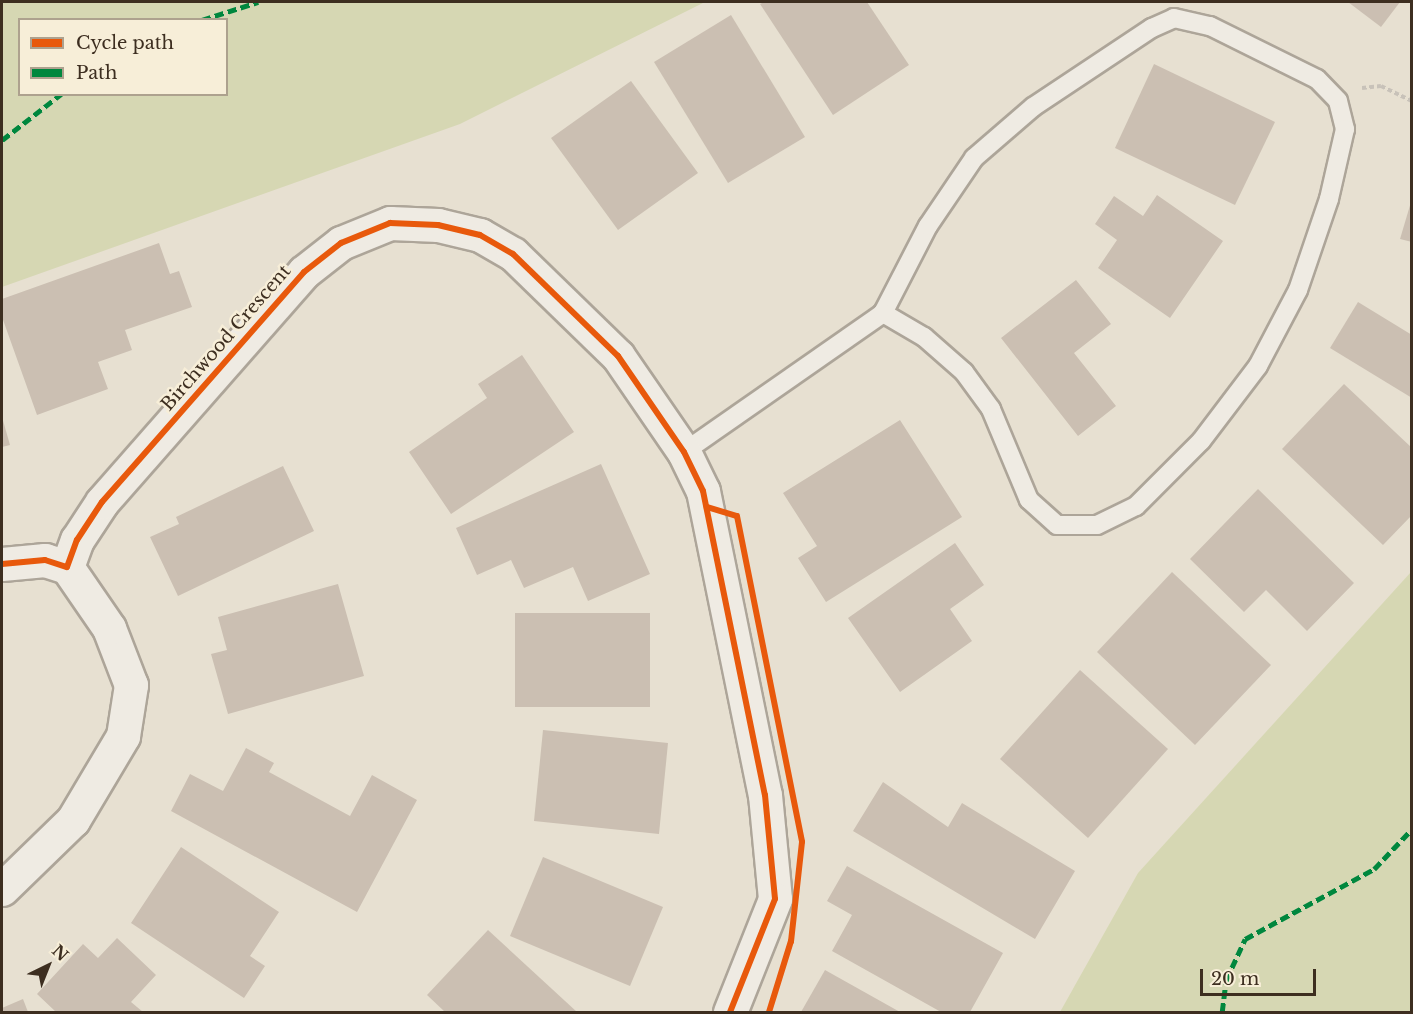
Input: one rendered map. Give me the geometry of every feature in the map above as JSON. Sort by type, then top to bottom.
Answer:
[{"type":"street","name":"Birchwood Crescent","points":[[67,567],[77,540],[102,502],[304,272],[341,243],[390,223],[438,225],[480,235],[513,254],[618,356],[684,452],[707,507],[765,795],[775,899],[730,1012]]},
{"type":"street","points":[[2,564],[45,560],[67,567],[109,628],[131,685],[123,736],[73,820],[2,889]]},
{"type":"lane","points":[[684,452],[883,313],[928,226],[974,158],[1084,70],[1163,23],[1174,18],[1210,26],[1317,79],[1338,101],[1345,129],[1329,200],[1298,290],[1258,366],[1201,441],[1144,498],[1098,525],[1057,525],[1029,500],[991,410],[964,372],[924,337],[883,313]]},
{"type":"path","points":[[1338,101],[1358,88],[1381,86],[1412,101]]},
{"type":"green space","points":[[2,2],[705,2],[460,124],[2,287]]},
{"type":"green space","points":[[1411,572],[1411,1012],[1060,1012],[1138,873]]},
{"type":"building","points":[[764,2],[867,2],[909,65],[833,115],[760,4]]},
{"type":"building","points":[[1348,2],[1400,2],[1381,27]]},
{"type":"building","points":[[731,15],[805,137],[728,183],[654,62]]},
{"type":"building","points":[[1154,64],[1275,122],[1235,205],[1115,148]]},
{"type":"building","points":[[631,81],[698,173],[618,230],[551,138]]},
{"type":"building","points":[[1157,195],[1223,241],[1170,318],[1098,268],[1117,240],[1095,224],[1114,196],[1143,216]]},
{"type":"building","points":[[1412,202],[1412,242],[1400,239]]},
{"type":"building","points":[[159,243],[170,274],[179,271],[192,307],[125,330],[132,350],[98,362],[108,389],[37,415],[2,317],[2,299]]},
{"type":"building","points":[[1076,280],[1111,324],[1074,353],[1116,406],[1078,436],[1001,338]]},
{"type":"building","points":[[1358,302],[1412,335],[1412,398],[1330,348]]},
{"type":"building","points":[[522,355],[574,432],[451,514],[409,452],[487,398],[478,384]]},
{"type":"building","points":[[1344,384],[1412,448],[1412,515],[1383,545],[1282,449]]},
{"type":"building","points":[[2,417],[10,445],[2,447]]},
{"type":"building","points":[[900,420],[962,517],[826,602],[798,558],[817,546],[783,493]]},
{"type":"building","points":[[601,464],[650,574],[588,601],[573,567],[524,588],[511,560],[477,575],[456,528]]},
{"type":"building","points":[[283,466],[314,531],[178,596],[150,537],[179,524],[176,517]]},
{"type":"building","points":[[1258,489],[1354,583],[1307,631],[1266,590],[1244,612],[1190,559]]},
{"type":"building","points":[[955,543],[984,585],[950,609],[972,641],[900,692],[848,618]]},
{"type":"building","points":[[1172,572],[1271,665],[1195,745],[1097,652]]},
{"type":"building","points":[[338,584],[364,676],[228,714],[211,654],[227,650],[218,617]]},
{"type":"building","points":[[515,613],[650,613],[650,707],[515,707]]},
{"type":"building","points":[[1080,670],[1168,749],[1088,838],[1000,759]]},
{"type":"building","points":[[543,730],[668,743],[659,834],[534,821]]},
{"type":"building","points":[[246,748],[274,763],[269,772],[350,816],[372,775],[417,800],[357,912],[171,811],[190,774],[223,791]]},
{"type":"building","points":[[883,782],[948,827],[962,803],[1075,871],[1035,939],[853,831]]},
{"type":"building","points":[[181,847],[279,912],[250,956],[265,966],[244,998],[131,923]]},
{"type":"building","points":[[543,857],[663,907],[630,986],[510,936]]},
{"type":"building","points":[[847,866],[1003,953],[970,1012],[941,1012],[832,951],[852,915],[827,901]]},
{"type":"building","points":[[488,930],[577,1012],[445,1012],[427,995]]},
{"type":"building","points":[[117,938],[156,975],[131,1002],[143,1012],[56,1012],[37,994],[83,944],[98,958]]},
{"type":"building","points":[[825,970],[900,1012],[801,1012]]},
{"type":"building","points":[[23,999],[28,1012],[2,1012],[2,1008]]},
{"type":"marked path","points":[[208,18],[258,2]]},
{"type":"marked path","points":[[2,140],[58,96]]},
{"type":"marked path","points":[[1222,1012],[1226,980],[1245,939],[1374,869],[1412,829]]},
{"type":"cycle path","points":[[2,564],[45,560],[67,567],[77,540],[102,502],[304,272],[341,243],[390,223],[438,225],[480,235],[513,254],[618,356],[684,452],[703,491],[765,795],[775,899],[730,1012]]},
{"type":"cycle path","points":[[707,507],[737,516],[802,842],[791,941],[769,1012]]}]
